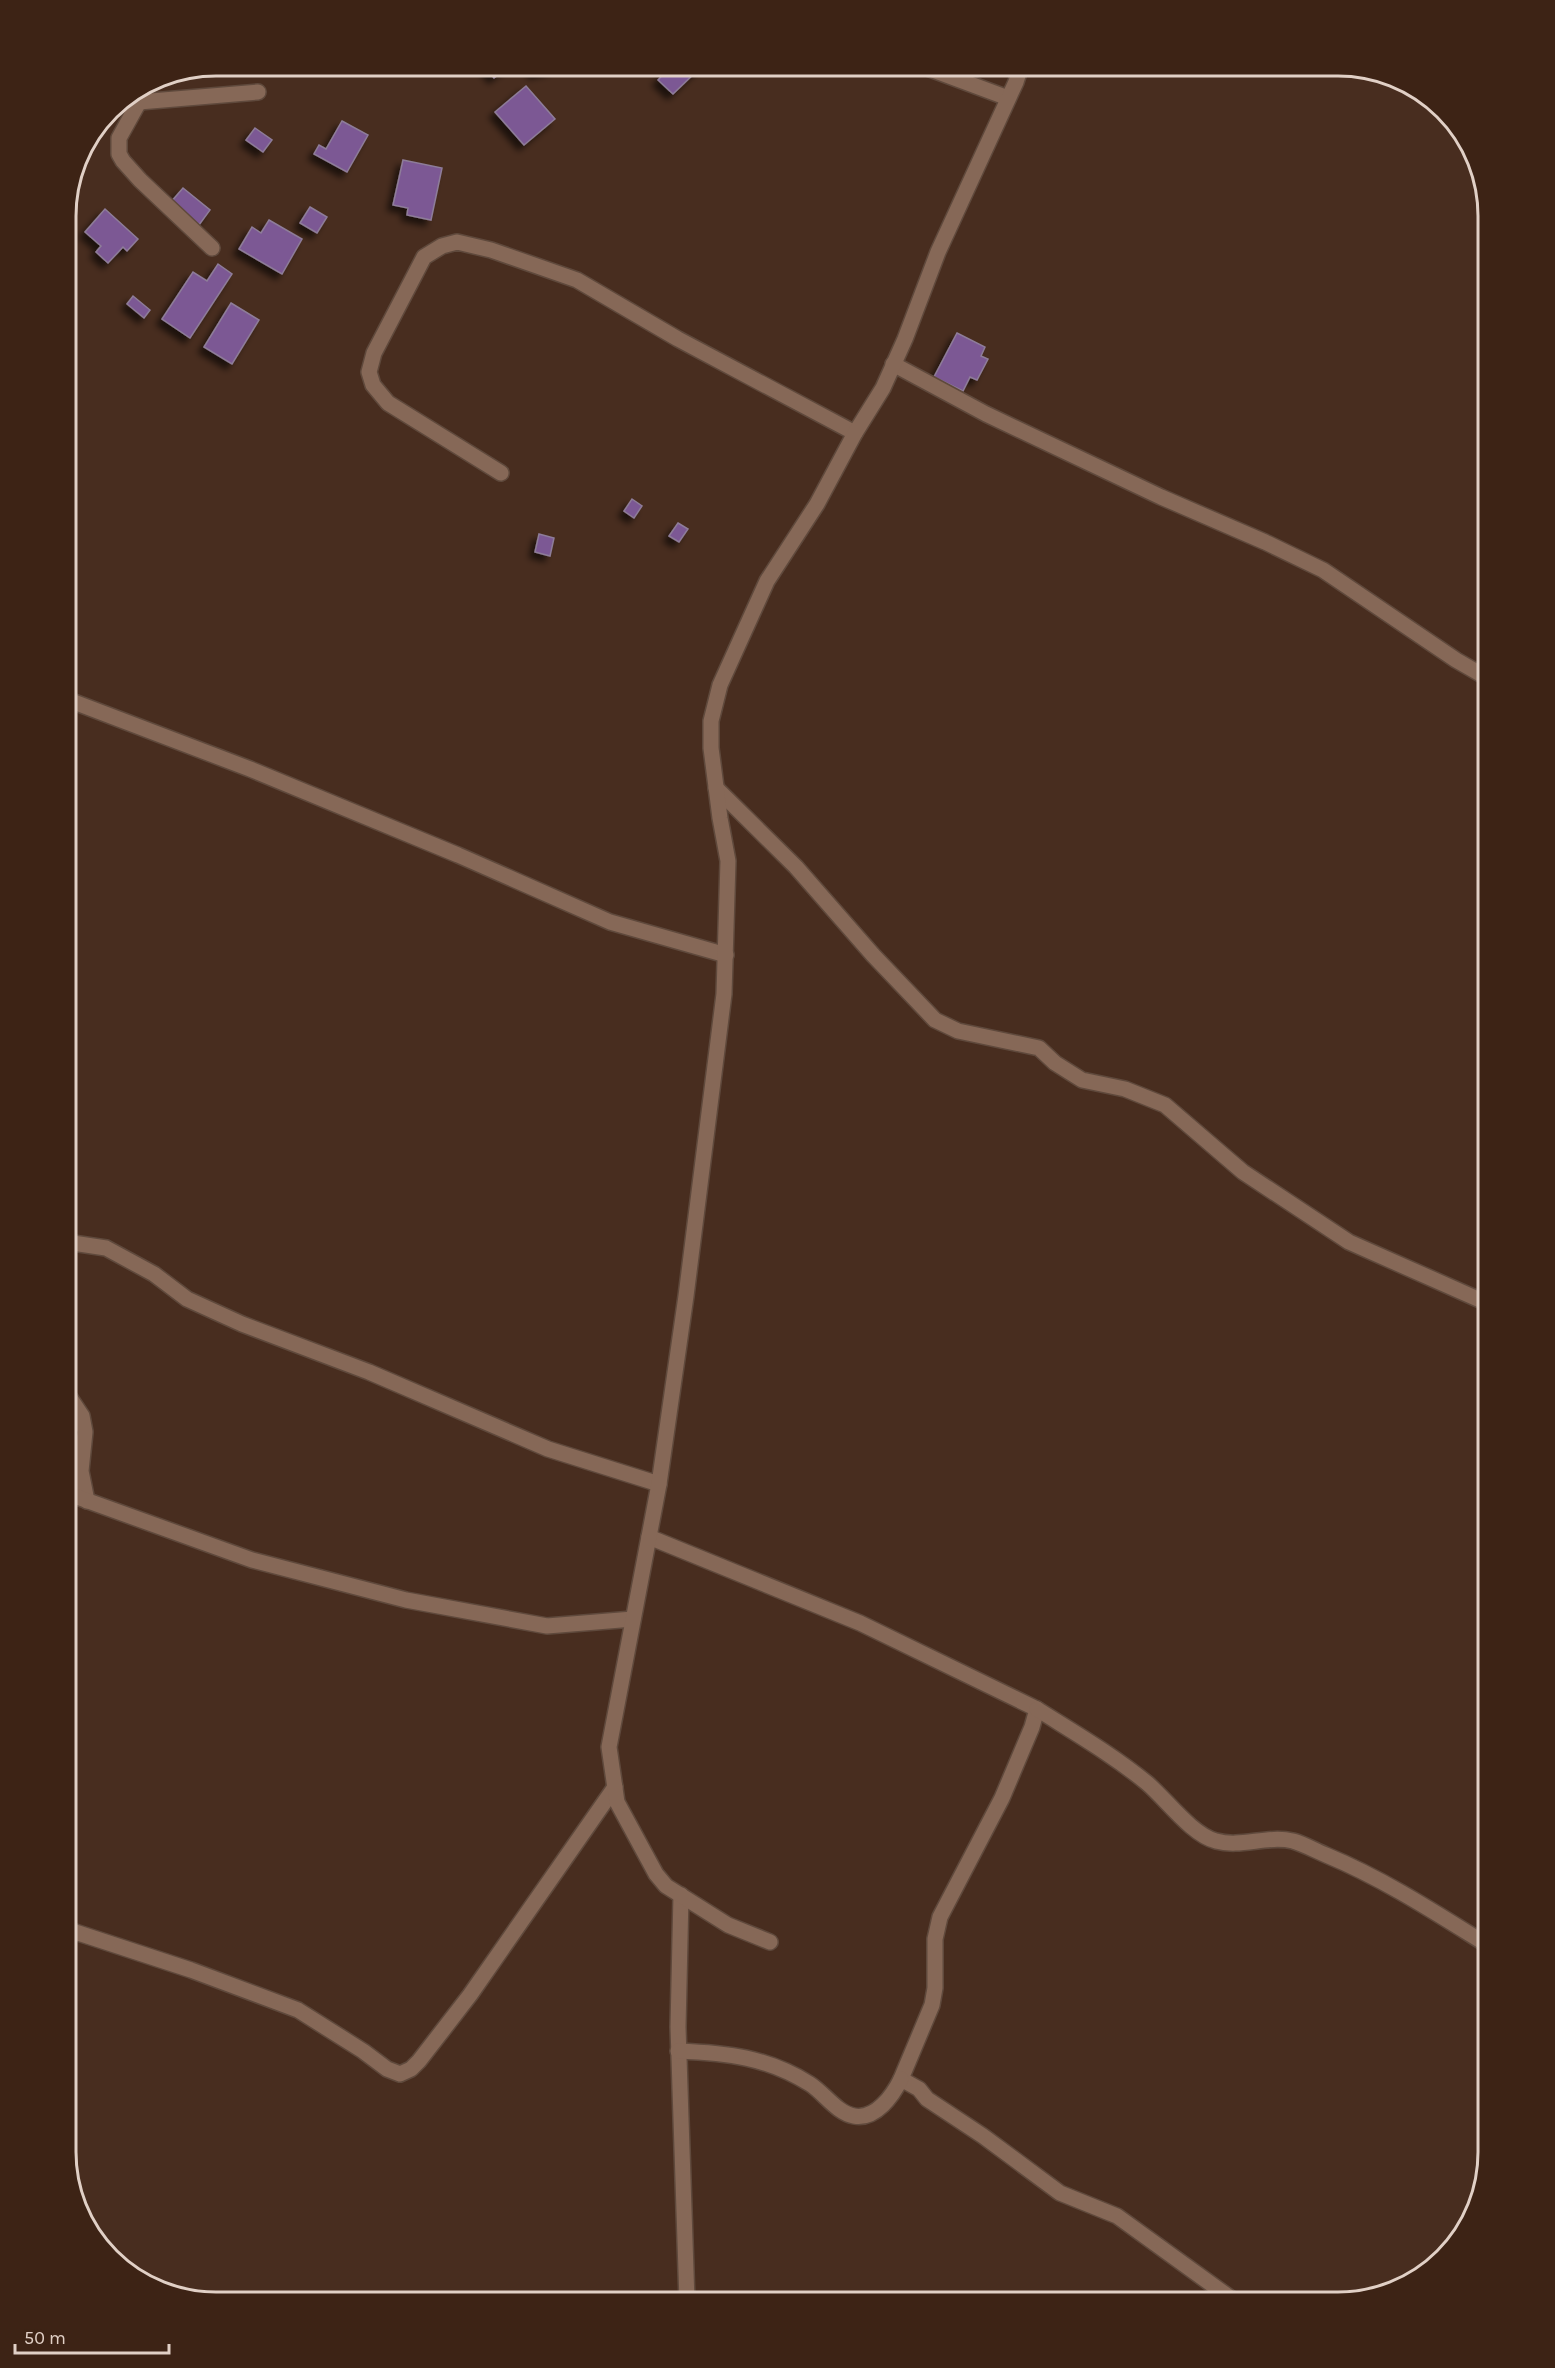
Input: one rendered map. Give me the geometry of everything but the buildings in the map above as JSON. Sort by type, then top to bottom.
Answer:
[{"type":"street","points":[[952,77],[1008,98]]},
{"type":"street","points":[[770,1942],[728,1925],[666,1886],[656,1874],[617,1802],[609,1747],[659,1484],[724,994],[728,861],[711,748],[711,721],[720,685],[767,581],[817,504],[855,433],[883,388],[938,252],[1017,77]]},
{"type":"street","points":[[143,98],[258,92]]},
{"type":"street","points":[[133,104],[119,138],[119,154],[134,175],[212,248]]},
{"type":"street","points":[[501,473],[388,403],[374,385],[369,372],[374,353],[424,257],[442,246],[457,242],[491,250],[577,280],[678,339],[855,433]]},
{"type":"street","points":[[893,364],[986,414],[1161,497],[1323,570],[1478,673]]},
{"type":"street","points":[[77,703],[250,769],[458,855],[610,922],[726,955]]},
{"type":"street","points":[[716,788],[796,867],[873,955],[935,1020],[958,1031],[1039,1048],[1055,1063],[1082,1080],[1125,1089],[1165,1105],[1243,1172],[1349,1242],[1478,1299]]},
{"type":"street","points":[[77,1244],[106,1248],[154,1274],[188,1299],[242,1324],[369,1372],[548,1449],[659,1484]]},
{"type":"street","points":[[77,1408],[82,1416],[85,1432],[81,1471],[87,1501]]},
{"type":"street","points":[[77,1497],[252,1560],[406,1600],[547,1626],[633,1618]]},
{"type":"street","points":[[649,1537],[860,1623],[1037,1709],[1098,1747],[1148,1783],[1198,1831],[1216,1841],[1242,1842],[1268,1839],[1293,1841],[1357,1868],[1478,1939]]},
{"type":"street","points":[[678,2051],[744,2056],[775,2066],[811,2084],[840,2109],[854,2116],[869,2114],[891,2098],[932,2005],[935,1988],[935,1939],[940,1917],[1002,1798],[1032,1727],[1037,1709]]},
{"type":"street","points":[[77,1933],[191,1970],[298,2010],[387,2069],[400,2074],[411,2069],[470,1995],[615,1787]]},
{"type":"street","points":[[681,1895],[678,2051],[687,2291]]},
{"type":"street","points":[[901,2079],[919,2089],[927,2099],[983,2136],[1060,2193],[1117,2216],[1222,2292]]}]
